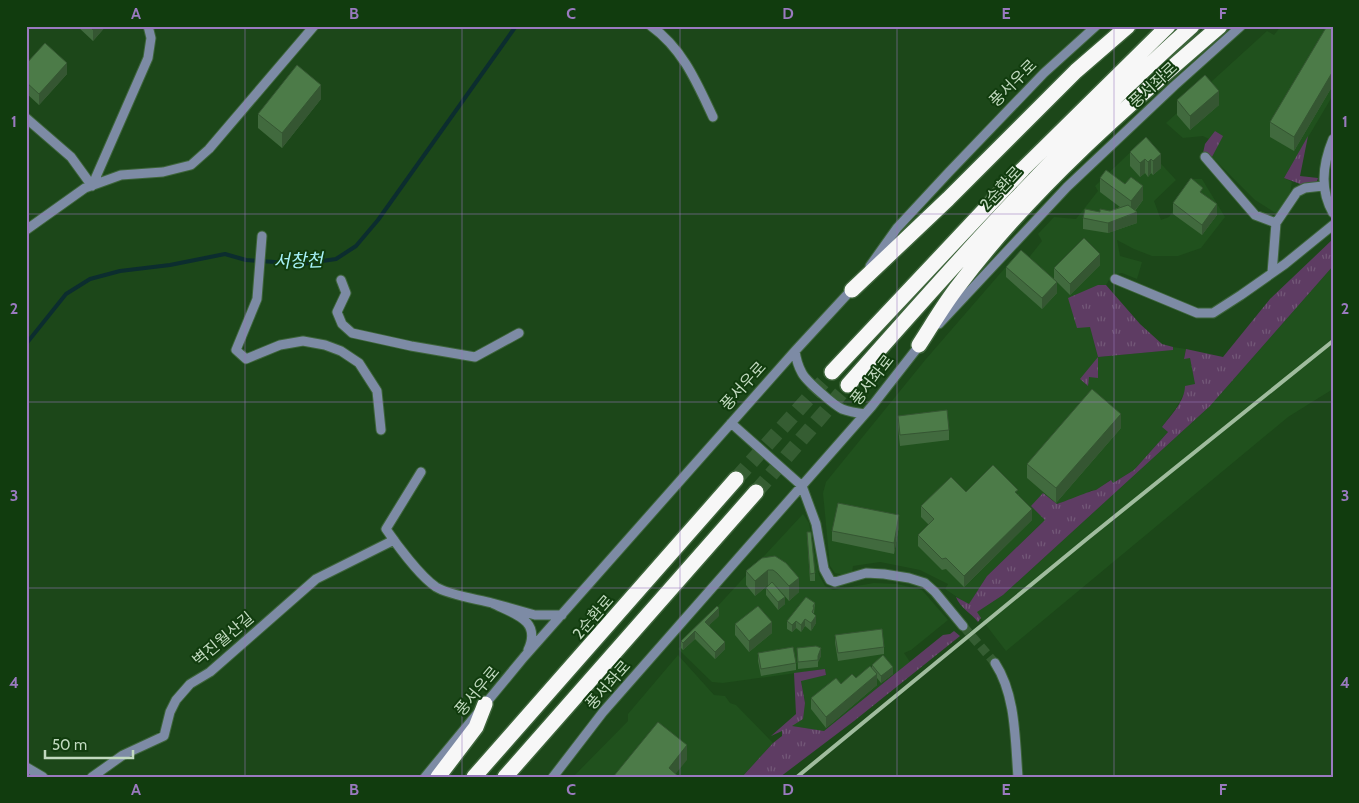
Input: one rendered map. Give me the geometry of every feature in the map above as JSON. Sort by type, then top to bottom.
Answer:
[{"type":"highway","points":[[852,290],[948,199],[1076,71],[1128,26]]},
{"type":"highway","name":"2순환로","points":[[832,372],[1023,169],[1168,26]]},
{"type":"highway","name":"2순환로","points":[[848,385],[967,250],[1052,160],[1192,26]]},
{"type":"highway","points":[[919,345],[959,285],[1035,196],[1069,161],[1144,92],[1220,26]]},
{"type":"highway","name":"2순환로","points":[[474,777],[736,479]]},
{"type":"highway","points":[[505,777],[756,492]]},
{"type":"highway","points":[[438,777],[476,727],[485,704]]},
{"type":"street","points":[[92,186],[148,58],[150,38],[148,26]]},
{"type":"street","points":[[26,230],[85,188],[121,175],[164,172],[191,165],[209,149],[314,26]]},
{"type":"street","points":[[651,26],[664,37],[688,66],[713,117]]},
{"type":"street","name":"풍서우로","points":[[425,777],[524,657],[794,351],[852,290],[897,228],[1044,72],[1096,26]]},
{"type":"street","name":"풍서좌로","points":[[553,777],[603,712],[865,414],[919,345],[1072,182],[1241,26]]},
{"type":"street","points":[[26,118],[71,157],[92,186]]},
{"type":"street","points":[[1333,138],[1324,168],[1323,186],[1333,213]]},
{"type":"street","points":[[1205,157],[1255,215],[1276,223]]},
{"type":"street","points":[[1272,273],[1276,223],[1297,192],[1305,188],[1323,186]]},
{"type":"street","points":[[1115,279],[1197,312],[1213,312],[1272,273],[1333,225]]},
{"type":"street","points":[[262,240],[257,299],[236,350],[246,359],[280,345],[303,341],[325,345],[342,351],[359,363],[377,391],[381,430]]},
{"type":"street","points":[[341,280],[346,293],[337,312],[342,324],[352,332],[411,346],[475,357],[519,333]]},
{"type":"street","points":[[794,351],[799,367],[808,380],[840,408],[865,414]]},
{"type":"street","points":[[731,423],[802,486],[816,524],[824,569],[830,580],[835,582],[866,574],[878,574],[909,578],[925,583],[935,592],[963,626]]},
{"type":"street","points":[[421,472],[386,529],[414,565],[437,587],[535,615],[562,615]]},
{"type":"street","name":"벽진월산길","points":[[92,777],[123,755],[164,736],[170,712],[176,700],[190,684],[210,672],[316,579],[394,540]]},
{"type":"street","points":[[492,603],[525,620],[530,627],[532,641],[524,657]]},
{"type":"street","points":[[995,663],[1003,676],[1013,717],[1018,777]]},
{"type":"street","points":[[26,767],[43,777]]},
{"type":"shaded area","points":[[1281,26],[1333,26],[1333,95],[1284,178],[1292,182],[1290,193],[1277,214],[1255,200],[1212,157],[1222,136],[1215,131],[1209,139],[1203,136],[1183,138],[1166,123],[1267,31],[1274,35]]},
{"type":"shaded area","points":[[1141,142],[1176,180],[1154,201],[1161,220],[1169,217],[1182,197],[1190,179],[1202,179],[1225,217],[1201,248],[1178,256],[1152,256],[1117,240],[1120,256],[1142,262],[1137,279],[1122,273],[1112,275],[1106,285],[1098,285],[1090,327],[1098,357],[1172,350],[1173,347],[1186,349],[1184,358],[1190,357],[1195,384],[1185,392],[1162,427],[1168,432],[1134,470],[1113,483],[1110,480],[1096,491],[1092,490],[1082,496],[1057,504],[1043,493],[1045,520],[987,576],[969,605],[945,589],[948,584],[920,570],[880,562],[853,566],[852,573],[844,575],[835,573],[830,566],[823,493],[826,482],[926,359],[1017,254],[1027,260],[1042,241],[1038,234],[1054,217],[1076,219],[1098,191],[1095,186]]},
{"type":"shaded area","points":[[1333,266],[1333,389],[1288,417],[1006,651],[976,612],[1003,595],[1210,406]]},
{"type":"shaded area","points":[[803,514],[809,523],[819,575],[825,586],[833,590],[874,583],[897,584],[922,590],[948,620],[911,650],[904,653],[910,662],[824,731],[791,726],[805,703],[801,680],[826,675],[825,669],[723,683],[712,682],[678,649]]},
{"type":"shaded area","points":[[678,655],[714,695],[725,696],[730,703],[736,705],[773,743],[742,777],[573,777],[628,721],[628,714]]},
{"type":"green space","points":[[1215,131],[1223,136],[1212,157],[1203,153],[1205,144]]},
{"type":"green space","points":[[1308,136],[1300,176],[1318,178],[1316,184],[1303,185],[1284,178]]},
{"type":"green space","points":[[1333,239],[1333,266],[1210,406],[1003,595],[977,612],[981,618],[978,622],[960,604],[956,597],[969,604],[987,576],[1045,520],[1031,506],[1043,493],[1057,504],[1096,490],[1111,480],[1113,483],[1134,470],[1168,432],[1162,427],[1183,397],[1185,386],[1195,384],[1190,358],[1184,359],[1186,349],[1223,357],[1270,299]]},
{"type":"green space","points":[[1098,285],[1106,285],[1140,324],[1162,344],[1173,347],[1173,350],[1098,357],[1090,327],[1077,328],[1068,298]]},
{"type":"green space","points":[[1098,357],[1098,378],[1089,377],[1088,386],[1080,379]]},
{"type":"green space","points":[[954,631],[960,636],[854,721],[780,777],[742,777],[773,743],[782,736],[782,731],[771,736],[796,714],[794,673],[825,669],[826,675],[801,681],[805,703],[803,719],[792,726],[824,731],[943,635]]},
{"type":"building","points":[[89,26],[97,26],[93,30]]},
{"type":"building","points":[[1327,26],[1333,26],[1333,71],[1294,137],[1270,122]]},
{"type":"building","points":[[45,43],[67,63],[39,94],[26,82],[26,64]]},
{"type":"building","points":[[297,65],[321,85],[282,133],[258,114]]},
{"type":"building","points":[[1205,75],[1219,91],[1190,116],[1177,100]]},
{"type":"building","points":[[1146,137],[1161,154],[1153,161],[1151,159],[1148,162],[1145,159],[1140,163],[1130,152]]},
{"type":"building","points":[[1106,170],[1125,184],[1131,177],[1143,186],[1131,201],[1100,178]]},
{"type":"building","points":[[1191,178],[1203,188],[1200,192],[1217,204],[1202,225],[1173,203]]},
{"type":"building","points":[[1128,205],[1137,212],[1108,223],[1083,218],[1085,209],[1100,212],[1100,209],[1110,211]]},
{"type":"building","points":[[1084,238],[1100,254],[1070,284],[1054,268]]},
{"type":"building","points":[[1021,250],[1057,282],[1042,298],[1006,267]]},
{"type":"building","points":[[1092,389],[1121,414],[1056,488],[1027,464]]},
{"type":"building","points":[[947,410],[949,430],[900,435],[898,416]]},
{"type":"building","points":[[993,465],[1018,490],[1015,492],[1032,509],[964,576],[946,558],[942,559],[918,535],[934,519],[921,506],[951,477],[966,492]]},
{"type":"building","points":[[838,503],[899,515],[894,543],[832,531]]},
{"type":"building","points":[[807,532],[811,532],[815,573],[810,574]]},
{"type":"building","points":[[775,556],[786,563],[799,578],[789,586],[773,570],[768,570],[755,581],[746,571],[762,558]]},
{"type":"building","points":[[772,582],[785,597],[778,602],[766,588]]},
{"type":"building","points":[[806,597],[815,603],[812,612],[816,616],[811,623],[805,619],[801,625],[796,621],[792,625],[787,621]]},
{"type":"building","points":[[717,606],[719,608],[705,622],[725,642],[715,652],[695,631],[683,643],[681,641]]},
{"type":"building","points":[[758,606],[772,622],[749,641],[735,624]]},
{"type":"building","points":[[882,629],[884,647],[838,653],[835,635]]},
{"type":"building","points":[[816,646],[821,648],[818,660],[798,662],[797,648]]},
{"type":"building","points":[[793,647],[796,663],[761,669],[758,653]]},
{"type":"building","points":[[883,655],[893,667],[881,676],[872,665]]},
{"type":"building","points":[[870,666],[877,674],[826,717],[811,698],[836,678],[841,684],[852,674],[856,678]]},
{"type":"building","points":[[658,722],[687,745],[669,768],[679,777],[613,777]]},
{"type":"waterway","name":"서창천","points":[[26,344],[66,294],[90,279],[120,271],[170,265],[225,254],[246,260],[302,264],[336,259],[356,246],[378,220],[516,26]]},
{"type":"tunnel","points":[[736,479],[832,372]]},
{"type":"tunnel","points":[[756,492],[848,385]]},
{"type":"tunnel","points":[[963,626],[995,663]]},
{"type":"railway","points":[[797,777],[1088,538],[1333,341]]}]
